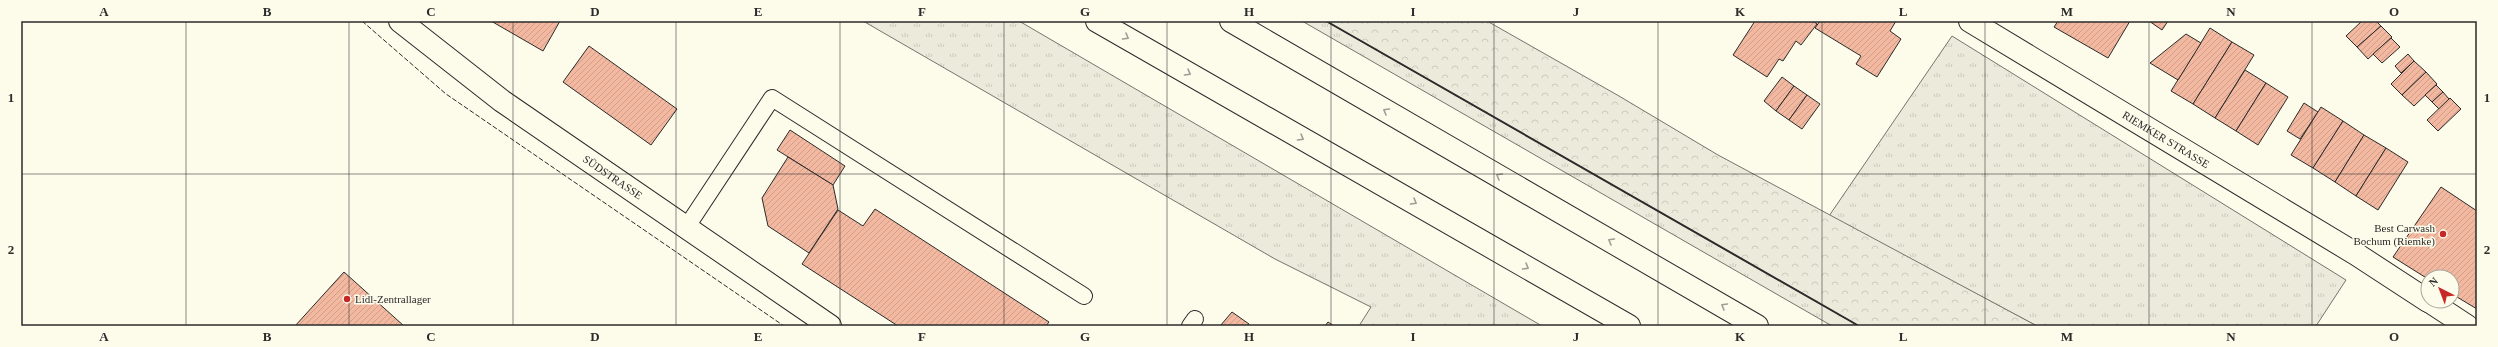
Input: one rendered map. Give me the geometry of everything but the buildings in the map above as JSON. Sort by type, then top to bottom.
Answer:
[{"type":"main road","name":"SÜDSTRASSE","points":[[400,21],[502,101],[830,326]]},
{"type":"main road","points":[[1097,21],[1629,326]]},
{"type":"main road","points":[[1230,21],[1757,326]]},
{"type":"main road","name":"RIEMKER STRASSE","points":[[1970,21],[2362,258],[2420,296]]},
{"type":"main road","name":"RIEMKER STRASSE","points":[[2440,309],[2467,326]]},
{"type":"lane","points":[[686,228],[772,98],[1084,296]]},
{"type":"green space","points":[[863,21],[1019,21],[1542,326],[1359,326],[1371,307],[1275,259]]},
{"type":"green space","points":[[1302,21],[1326,21],[1859,326],[1832,326]]},
{"type":"green space","points":[[1326,21],[1487,21],[1619,96],[1718,155],[2037,326],[1859,326]]},
{"type":"green space","points":[[1952,36],[2346,280],[2316,326],[2037,326],[1829,216]]},
{"type":"fence","points":[[362,21],[446,94],[784,326]]},
{"type":"wall","points":[[1326,21],[1859,326]]},
{"type":"place","name":"Best Carwash Bochum (Riemke)","points":[[2443,234]]},
{"type":"place","name":"Lidl-Zentrallager","points":[[347,299]]}]
